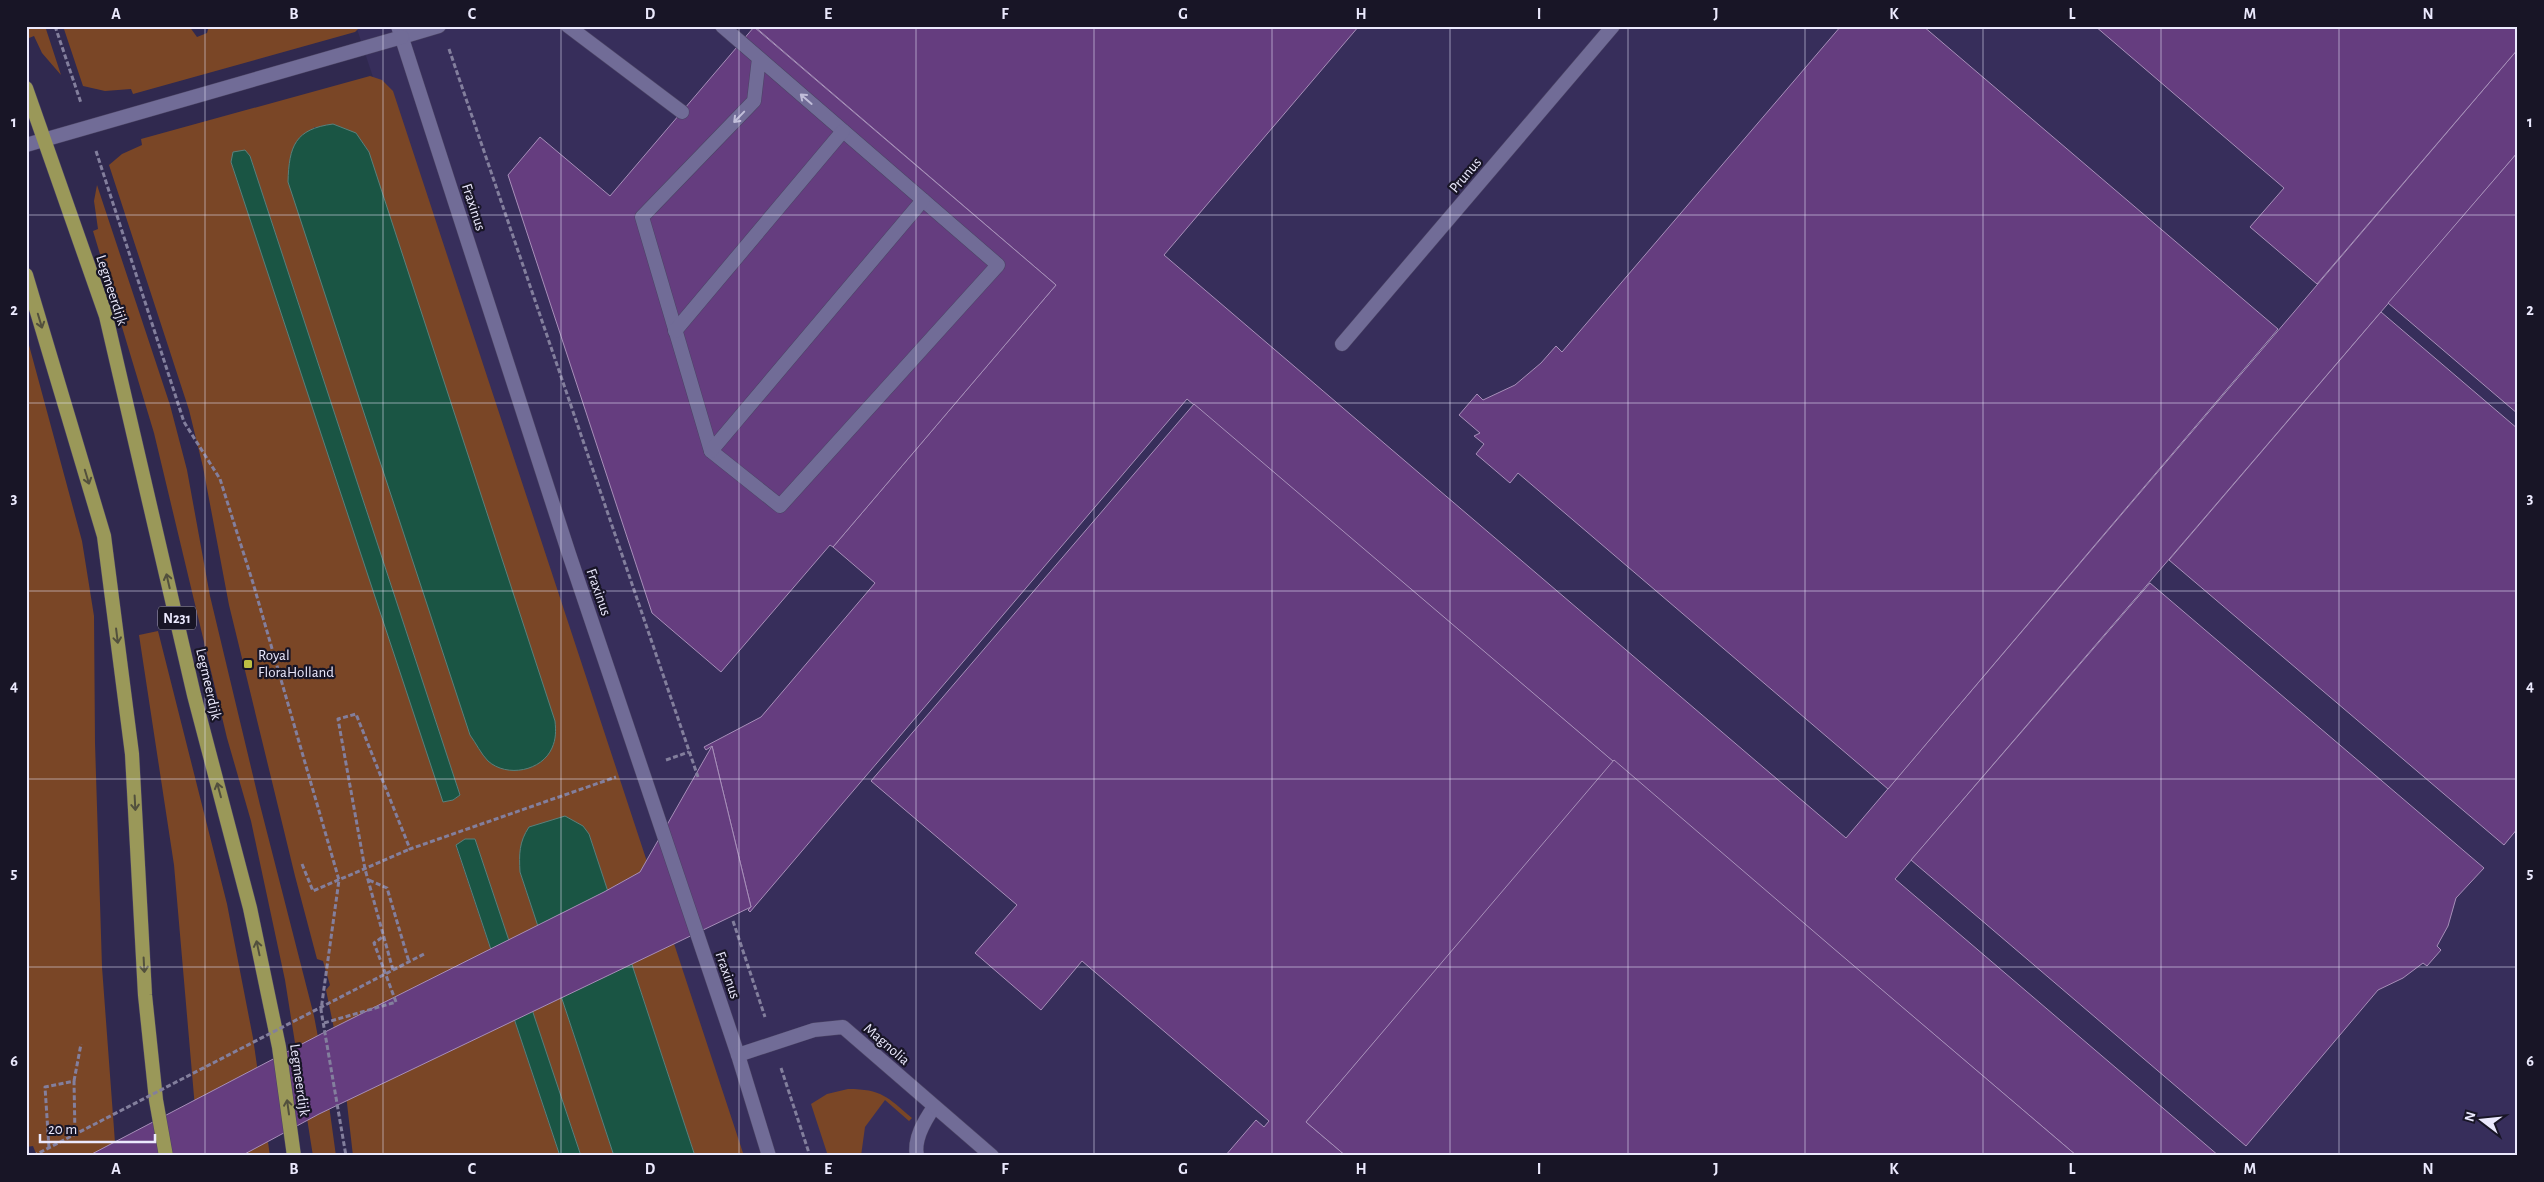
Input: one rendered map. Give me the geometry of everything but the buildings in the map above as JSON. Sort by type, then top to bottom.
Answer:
[{"type":"main road","name":"Legmeerdijk","points":[[26,88],[106,316],[194,695],[250,908],[279,1047],[294,1156]]},
{"type":"main road","points":[[26,275],[104,536],[132,754],[145,995],[156,1100],[166,1156]]},
{"type":"street","points":[[26,145],[400,32],[439,26]]},
{"type":"street","points":[[568,26],[682,112]]},
{"type":"street","points":[[722,26],[759,58],[843,131],[998,265],[780,506],[711,451],[642,216],[754,101],[759,58]]},
{"type":"street","name":"Prunus","points":[[1342,344],[1614,26]]},
{"type":"street","name":"Fraxinus","points":[[400,32],[641,769],[738,1055],[769,1156]]},
{"type":"street","points":[[675,331],[843,131]]},
{"type":"street","points":[[711,451],[923,200]]},
{"type":"street","name":"Magnolia","points":[[738,1055],[814,1030],[843,1028],[992,1156]]},
{"type":"street","points":[[917,1156],[916,1151],[922,1125],[934,1107]]},
{"type":"path","name":"Legmeerdijk","points":[[55,26],[184,422],[220,479],[253,583],[339,880],[322,1010],[346,1156]]},
{"type":"path","points":[[447,45],[698,778]]},
{"type":"path","points":[[393,970],[365,869],[338,720],[356,714],[410,849]]},
{"type":"path","points":[[302,864],[313,891],[410,849],[689,752]]},
{"type":"path","points":[[368,880],[387,888],[410,962]]},
{"type":"path","points":[[324,1023],[396,1002],[374,943],[384,936]]},
{"type":"path","points":[[33,1156],[424,954]]},
{"type":"path","points":[[75,1134],[73,1117],[74,1081],[81,1044]]},
{"type":"path","points":[[49,1148],[45,1087],[74,1081]]},
{"type":"shaded area","points":[[26,26],[45,26],[61,75],[42,53],[34,36],[29,38]]},
{"type":"shaded area","points":[[63,26],[189,26],[197,37],[207,33],[209,26],[361,26],[355,32],[133,94],[131,89],[105,91],[83,86]]},
{"type":"shaded area","points":[[356,26],[2518,26],[2518,1156],[732,1156]]},
{"type":"shaded area","points":[[370,76],[382,80],[393,91],[744,1156],[695,1156],[589,834],[520,872],[614,1156],[581,1156],[475,839],[465,839],[456,846],[560,1156],[353,1156],[344,1077],[326,990],[330,985],[323,961],[317,959],[295,876],[229,605],[203,467],[189,410],[109,165],[122,154],[142,145],[141,139]],"holes":[[[315,127],[356,133],[369,152],[298,140]],[[250,156],[460,795],[453,800],[443,801],[231,162]]]},
{"type":"shaded area","points":[[333,124],[356,133],[369,152],[555,721],[556,732],[554,741],[547,756],[532,767],[523,770],[505,769],[488,761],[470,735],[288,182],[290,158],[297,141],[310,130]]},
{"type":"shaded area","points":[[245,150],[250,156],[460,795],[453,800],[443,802],[231,162],[233,152]]},
{"type":"shaded area","points":[[97,185],[170,405],[187,470],[210,596],[260,805],[314,1016],[324,1069],[336,1156],[313,1156],[285,980],[251,821],[227,738],[154,433],[93,231],[98,229],[94,201]]},
{"type":"shaded area","points":[[26,334],[82,541],[94,616],[95,743],[102,967],[116,1156],[37,1156],[33,1146],[26,1147]]},
{"type":"shaded area","points":[[158,631],[227,904],[253,1038],[270,1156],[209,1156],[195,1108],[174,865],[139,635]]},
{"type":"shaded area","points":[[565,816],[583,826],[589,834],[695,1156],[614,1156],[520,872],[520,848],[529,827]]},
{"type":"shaded area","points":[[465,839],[475,839],[581,1156],[560,1156],[456,845]]},
{"type":"shaded area","points":[[848,1089],[859,1089],[877,1093],[890,1100],[912,1118],[909,1121],[885,1100],[865,1127],[861,1156],[828,1156],[811,1104],[827,1094]]},
{"type":"place","name":"Royal FloraHolland","points":[[248,664]]}]
